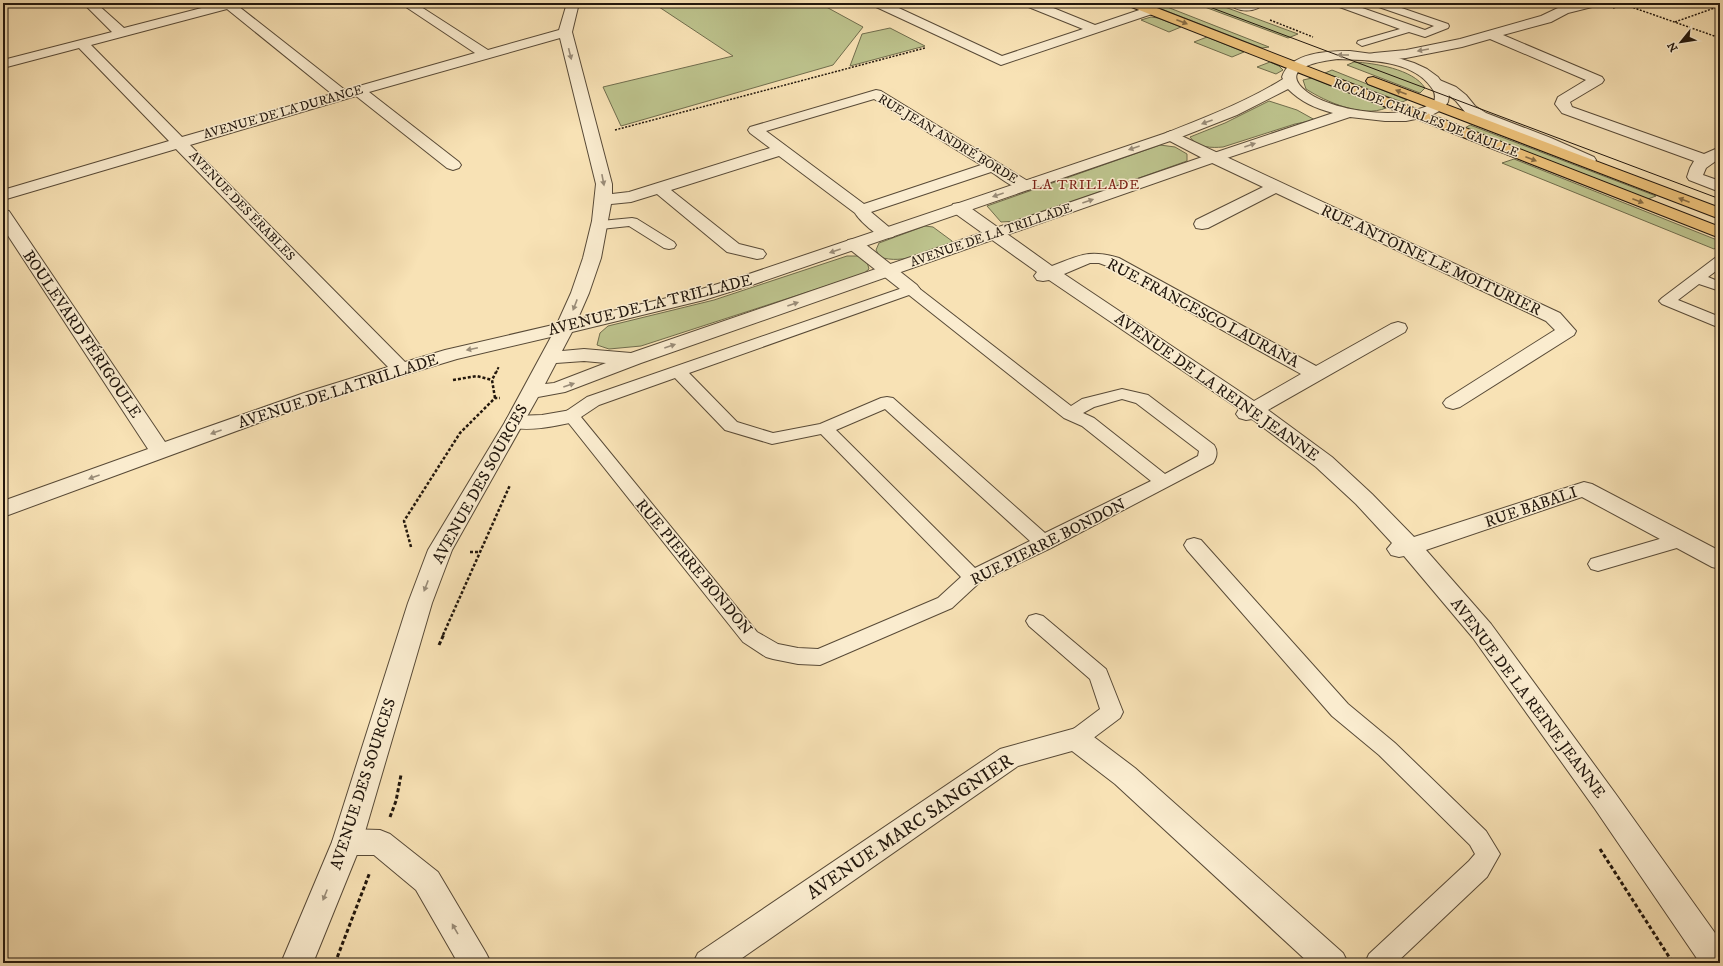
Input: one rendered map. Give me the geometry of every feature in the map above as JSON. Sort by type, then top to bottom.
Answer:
[{"type":"main road","name":"ROCADE CHARLES DE GAULLE","points":[[1133,3],[1720,233]]},
{"type":"main road","name":"ROCADE CHARLES DE GAULLE","points":[[1295,51],[1343,70]]},
{"type":"main road","name":"ROCADE CHARLES DE GAULLE","points":[[1357,75],[1720,214]]},
{"type":"street","points":[[406,3],[485,54]]},
{"type":"street","name":"AVENUE DES SOURCES","points":[[297,963],[346,842],[420,603],[440,550],[515,422],[565,328],[574,308],[593,254],[601,225],[604,184],[565,32],[573,3]]},
{"type":"street","points":[[878,3],[1001,60],[1151,10]]},
{"type":"street","points":[[1030,3],[1094,29]]},
{"type":"street","points":[[1548,3],[1564,10]]},
{"type":"street","points":[[1462,43],[1439,57],[1434,63],[1433,79],[1443,95],[1442,101],[1438,106],[1417,114],[1380,117],[1348,113],[1331,108],[1303,96],[1294,89],[1290,81],[1290,72],[1295,66],[1313,58],[1338,55],[1374,57],[1406,54],[1462,43],[1546,19],[1564,10],[1592,3]]},
{"type":"street","points":[[94,4],[121,33]]},
{"type":"street","points":[[3,64],[232,4],[343,95]]},
{"type":"street","name":"AVENUE DE LA DURANCE","points":[[3,195],[358,90],[565,32]]},
{"type":"street","points":[[1491,35],[1597,80],[1563,100],[1562,104],[1567,110],[1700,165]]},
{"type":"street","name":"AVENUE DES ÉRABLES","points":[[82,44],[401,369]]},
{"type":"street","points":[[1374,57],[1405,65],[1433,79],[1451,90],[1461,98],[1470,109],[1481,116],[1546,141],[1625,178]]},
{"type":"street","name":"AVENUE DE LA TRILLADE","points":[[3,509],[311,397],[401,369],[452,354],[698,296],[1171,136],[1254,103],[1290,81]]},
{"type":"street","points":[[358,90],[453,165]]},
{"type":"street","name":"RUE JEAN ANDRÉ BORDE","points":[[887,233],[865,216],[862,210],[755,130],[876,94],[1025,186]]},
{"type":"street","name":"AVENUE DE LA TRILLADE","points":[[531,392],[558,388],[634,359],[1213,158],[1348,113]]},
{"type":"street","name":"RUE ANTOINE LE MOITURIER","points":[[1171,136],[1213,158],[1553,317],[1567,331],[1453,403]]},
{"type":"street","points":[[604,200],[631,197],[781,150]]},
{"type":"street","points":[[1720,152],[1700,165],[1695,177],[1720,187]]},
{"type":"street","points":[[862,210],[994,166]]},
{"type":"street","points":[[1202,224],[1276,187]]},
{"type":"street","points":[[659,188],[733,248],[756,254]]},
{"type":"street","name":"AVENUE DE LA REINE JEANNE","points":[[959,208],[1047,274],[1324,462],[1364,499],[1404,548],[1482,631],[1605,800],[1718,963]]},
{"type":"street","name":"BOULEVARD FÉRIGOULE","points":[[3,215],[11,241],[161,452]]},
{"type":"street","points":[[854,244],[911,289]]},
{"type":"street","name":"RUE FRANCESCO LAURANA","points":[[1047,274],[1088,258],[1100,258],[1113,262],[1317,374]]},
{"type":"street","name":"RUE FRANCESCO LAURANA","points":[[1250,412],[1398,328]]},
{"type":"street","name":"AVENUE DE LA TRILLADE","points":[[549,358],[584,355],[634,359]]},
{"type":"street","points":[[515,422],[542,421],[571,416]]},
{"type":"street","name":"RUE BABALI","points":[[1404,548],[1584,489],[1720,561]]},
{"type":"street","points":[[1076,739],[1126,776],[1332,963]]},
{"type":"street","name":"AVENUE MARC SANGNIER","points":[[709,963],[1010,756],[1076,739]]},
{"type":"street","points":[[346,842],[380,843],[427,881],[475,963]]},
{"type":"lane","points":[[1338,3],[1425,34],[1444,26],[1377,3]]},
{"type":"lane","points":[[1362,43],[1410,28]]},
{"type":"lane","points":[[601,225],[632,222],[669,245]]},
{"type":"lane","points":[[1720,261],[1667,301],[1720,323]]},
{"type":"lane","points":[[1698,278],[1720,287]]},
{"type":"lane","points":[[571,416],[593,401],[911,289],[1070,414],[1088,422],[1164,482]]},
{"type":"lane","points":[[678,371],[731,426],[772,439],[825,428],[888,402],[1044,543]]},
{"type":"lane","name":"RUE PIERRE BONDON","points":[[571,416],[750,637],[773,651],[798,656],[820,657],[945,603],[973,577],[1044,543],[1207,459],[1208,449],[1142,399],[1122,394],[1088,403],[1070,414]]},
{"type":"lane","points":[[825,428],[973,577]]},
{"type":"lane","points":[[1598,564],[1680,540]]},
{"type":"lane","points":[[1194,545],[1340,710],[1393,754],[1478,838],[1488,854],[1478,869],[1378,963]]},
{"type":"lane","points":[[1036,621],[1099,675],[1112,712],[1076,739]]},
{"type":"path","points":[[1620,3],[1720,38]]},
{"type":"path","points":[[1246,4],[1244,10],[1316,38]]},
{"type":"path","points":[[1674,22],[1720,8]]},
{"type":"path","points":[[591,137],[957,40]]},
{"type":"path","points":[[492,380],[495,398]]},
{"type":"path","points":[[479,552],[512,480]]},
{"type":"path","points":[[1597,845],[1673,963]]},
{"type":"green space","points":[[653,3],[819,3],[863,27],[833,65],[621,126],[603,87],[733,56]]},
{"type":"green space","points":[[1146,3],[1157,3],[1269,47],[1262,48]]},
{"type":"green space","points":[[1194,3],[1214,3],[1298,34],[1288,38]]},
{"type":"green space","points":[[1151,17],[1158,18],[1181,27],[1169,32],[1141,20]]},
{"type":"green space","points":[[890,28],[925,46],[850,66],[862,34]]},
{"type":"green space","points":[[1207,37],[1244,52],[1232,57],[1194,42]]},
{"type":"green space","points":[[1270,62],[1279,66],[1283,70],[1276,74],[1257,67]]},
{"type":"green space","points":[[1354,62],[1392,68],[1403,72],[1419,81],[1425,88],[1420,93],[1347,65]]},
{"type":"green space","points":[[1332,70],[1407,100],[1402,102],[1325,73]]},
{"type":"green space","points":[[1312,78],[1386,108],[1377,111],[1356,110],[1324,99],[1306,89],[1303,80]]},
{"type":"green space","points":[[1269,101],[1297,110],[1315,120],[1295,124],[1223,147],[1201,145],[1193,141],[1190,137],[1225,123]]},
{"type":"green space","points":[[1470,125],[1656,196],[1648,199],[1465,128]]},
{"type":"green space","points":[[1160,145],[1175,147],[1187,154],[1187,161],[1017,221],[1001,222],[987,206]]},
{"type":"green space","points":[[1514,159],[1717,240],[1720,245],[1714,249],[1502,163]]},
{"type":"green space","points":[[925,226],[933,227],[952,241],[952,243],[926,253],[907,258],[889,259],[880,257],[876,250],[879,243]]},
{"type":"green space","points":[[847,256],[859,256],[867,262],[869,269],[863,274],[641,346],[609,349],[597,345],[600,333],[608,326],[714,300]]},
{"type":"tram line","points":[[1199,3],[1720,199]]},
{"type":"district","name":"LA TRILLADE","points":[[1086,185]]}]
